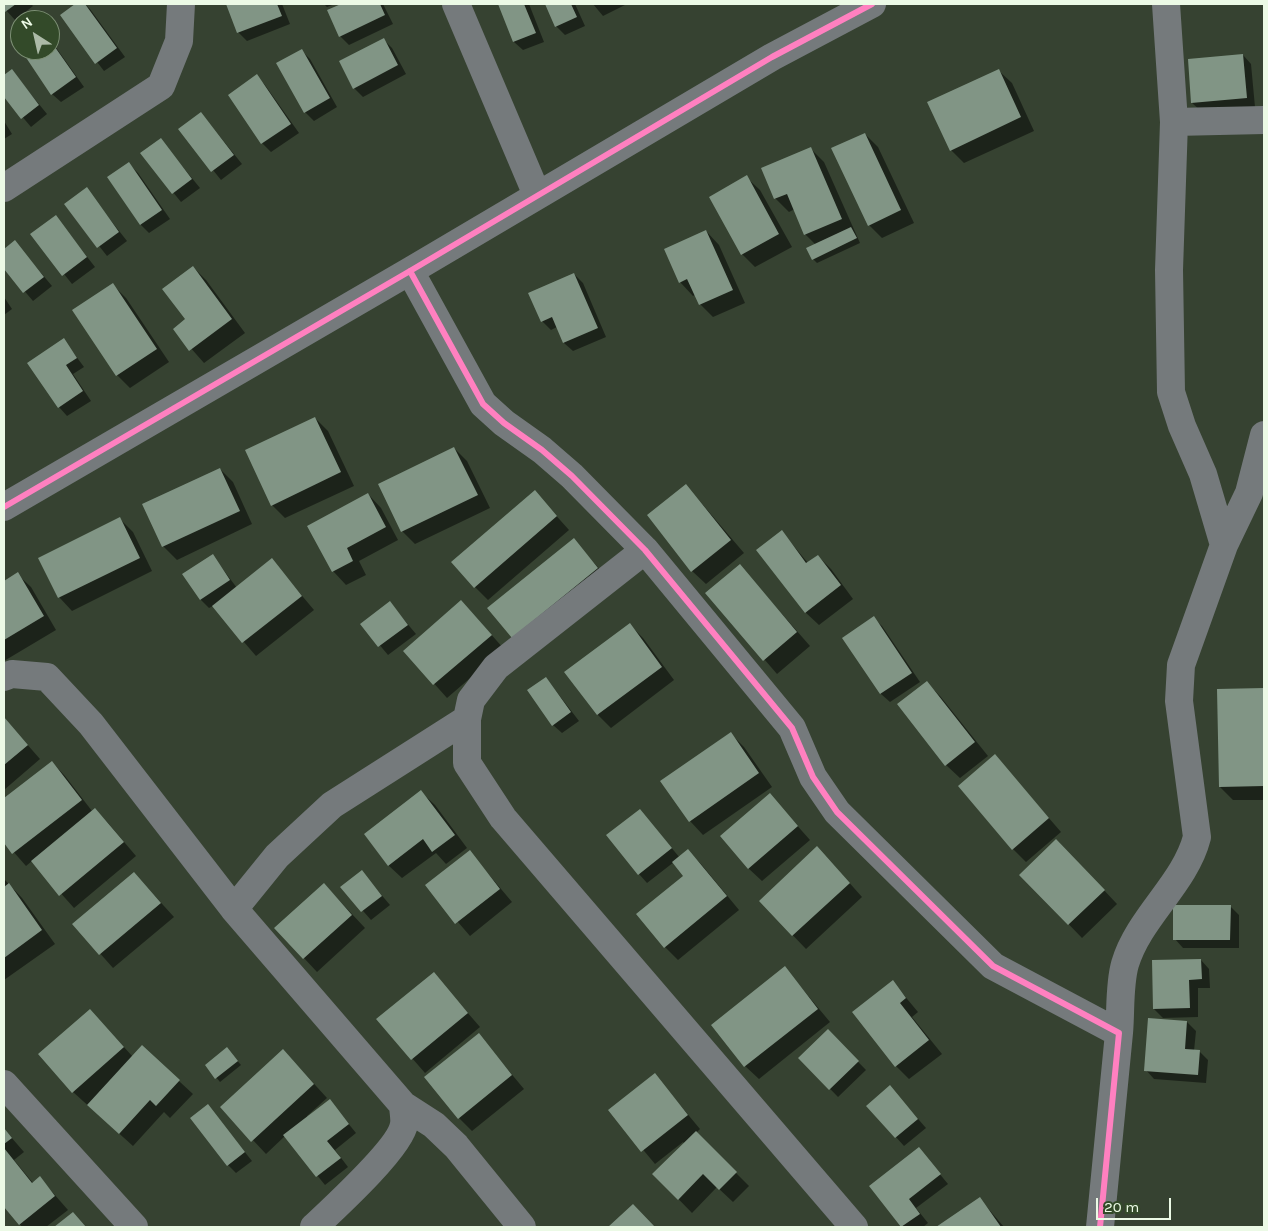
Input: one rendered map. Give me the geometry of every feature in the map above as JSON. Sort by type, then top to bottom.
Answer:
[{"type":"street","points":[[4,188],[161,86],[179,40],[181,4]]},
{"type":"street","points":[[456,4],[537,195]]},
{"type":"street","points":[[4,507],[410,271],[772,57],[872,4]]},
{"type":"street","points":[[1166,4],[1174,122],[1169,270],[1171,392],[1182,426],[1203,474],[1224,544]]},
{"type":"street","points":[[1174,122],[1264,120]]},
{"type":"street","points":[[410,271],[483,404],[504,423],[542,450],[572,476],[645,550],[792,728],[813,777],[837,812],[992,966],[1119,1033]]},
{"type":"street","points":[[1100,1227],[1125,964],[1136,940],[1193,856],[1198,838],[1179,701],[1181,665],[1224,544],[1249,493],[1264,435]]},
{"type":"street","points":[[645,550],[496,667],[471,700],[467,719],[467,764],[503,818],[854,1227]]},
{"type":"street","points":[[4,676],[12,674],[47,677],[91,724],[234,909],[403,1105],[434,1125],[456,1146],[522,1227]]},
{"type":"street","points":[[234,909],[277,856],[332,805],[467,719]]},
{"type":"street","points":[[4,1084],[134,1227]]},
{"type":"street","points":[[314,1227],[357,1186],[389,1150],[404,1125],[403,1105]]},
{"type":"building","points":[[4,4],[16,4],[5,12]]},
{"type":"building","points":[[75,4],[85,4],[117,48],[95,64],[60,15]]},
{"type":"building","points":[[226,4],[277,4],[282,16],[237,33]]},
{"type":"building","points":[[341,4],[380,4],[385,15],[339,37],[327,10]]},
{"type":"building","points":[[498,4],[524,4],[536,33],[513,42]]},
{"type":"building","points":[[545,4],[571,4],[577,17],[555,27]]},
{"type":"building","points":[[384,38],[398,65],[353,89],[339,61]]},
{"type":"building","points":[[302,49],[330,98],[304,113],[276,63]]},
{"type":"building","points":[[60,54],[76,77],[51,95],[28,60],[60,60]]},
{"type":"building","points":[[1243,54],[1247,98],[1191,103],[1188,59]]},
{"type":"building","points":[[12,69],[39,105],[21,119],[4,97],[4,75]]},
{"type":"building","points":[[999,69],[1021,117],[950,151],[927,102]]},
{"type":"building","points":[[257,74],[291,124],[261,144],[228,95]]},
{"type":"building","points":[[201,112],[234,155],[211,172],[178,129]]},
{"type":"building","points":[[865,133],[901,210],[868,226],[831,148]]},
{"type":"building","points":[[161,138],[192,179],[172,194],[140,153]]},
{"type":"building","points":[[811,147],[842,219],[804,235],[787,194],[774,199],[761,168]]},
{"type":"building","points":[[129,162],[162,210],[140,225],[107,177]]},
{"type":"building","points":[[747,175],[779,234],[741,255],[709,197]]},
{"type":"building","points":[[87,187],[119,232],[97,248],[64,204]]},
{"type":"building","points":[[56,215],[87,257],[62,276],[30,234]]},
{"type":"building","points":[[851,227],[857,238],[812,260],[806,248]]},
{"type":"building","points":[[706,230],[733,290],[699,305],[687,279],[679,283],[664,249]]},
{"type":"building","points":[[15,240],[44,277],[23,293],[4,269],[4,249]]},
{"type":"building","points":[[193,266],[232,319],[189,351],[173,329],[185,319],[162,289]]},
{"type":"building","points":[[574,273],[598,328],[563,343],[552,317],[541,322],[528,293]]},
{"type":"building","points":[[113,283],[157,349],[116,376],[72,310]]},
{"type":"building","points":[[64,338],[77,358],[66,365],[83,391],[58,408],[27,363]]},
{"type":"building","points":[[315,417],[341,472],[271,506],[245,450]]},
{"type":"building","points":[[454,447],[478,495],[401,532],[378,484]]},
{"type":"building","points":[[220,468],[240,511],[162,547],[142,504]]},
{"type":"building","points":[[686,484],[731,540],[691,572],[647,515]]},
{"type":"building","points":[[535,490],[557,516],[474,588],[451,562]]},
{"type":"building","points":[[368,493],[386,527],[347,548],[353,561],[332,572],[307,526]]},
{"type":"building","points":[[120,517],[140,558],[58,598],[38,558]]},
{"type":"building","points":[[782,530],[806,563],[818,555],[841,585],[805,613],[756,550]]},
{"type":"building","points":[[574,538],[598,568],[512,638],[487,608]]},
{"type":"building","points":[[213,554],[230,580],[200,600],[182,574]]},
{"type":"building","points":[[272,558],[302,596],[242,643],[212,606]]},
{"type":"building","points":[[740,564],[797,632],[763,661],[705,593]]},
{"type":"building","points":[[18,572],[44,616],[4,640],[4,581]]},
{"type":"building","points":[[461,600],[492,635],[433,685],[403,651]]},
{"type":"building","points":[[390,601],[408,625],[378,647],[360,624]]},
{"type":"building","points":[[874,616],[912,673],[880,694],[842,638]]},
{"type":"building","points":[[630,623],[662,667],[597,715],[564,672]]},
{"type":"building","points":[[546,677],[571,712],[552,726],[527,690]]},
{"type":"building","points":[[927,681],[975,742],[945,766],[897,704]]},
{"type":"building","points":[[1264,688],[1264,786],[1219,787],[1217,689]]},
{"type":"building","points":[[4,717],[28,745],[4,765]]},
{"type":"building","points":[[731,732],[759,773],[689,822],[660,781]]},
{"type":"building","points":[[995,754],[1049,818],[1012,850],[958,786]]},
{"type":"building","points":[[52,761],[82,800],[12,854],[4,843],[4,798]]},
{"type":"building","points":[[421,790],[455,835],[432,852],[423,839],[388,866],[364,834]]},
{"type":"building","points":[[770,793],[798,826],[748,869],[720,836]]},
{"type":"building","points":[[95,808],[124,842],[59,896],[31,861]]},
{"type":"building","points":[[640,809],[672,848],[638,875],[606,835]]},
{"type":"building","points":[[1056,839],[1105,890],[1068,925],[1019,875]]},
{"type":"building","points":[[817,846],[850,883],[792,936],[759,901]]},
{"type":"building","points":[[688,849],[727,896],[664,948],[636,914],[683,876],[672,862]]},
{"type":"building","points":[[470,850],[500,889],[455,924],[425,885]]},
{"type":"building","points":[[362,870],[382,896],[361,912],[340,887]]},
{"type":"building","points":[[134,872],[161,903],[99,955],[72,924]]},
{"type":"building","points":[[9,883],[42,930],[4,958],[4,887]]},
{"type":"building","points":[[324,883],[352,915],[303,959],[274,928]]},
{"type":"building","points":[[1173,905],[1231,905],[1230,940],[1173,940]]},
{"type":"building","points":[[1201,959],[1202,979],[1189,980],[1190,1008],[1153,1009],[1152,960]]},
{"type":"building","points":[[785,966],[818,1009],[744,1067],[711,1025]]},
{"type":"building","points":[[434,972],[468,1013],[411,1060],[376,1019]]},
{"type":"building","points":[[893,980],[906,998],[900,1003],[929,1040],[895,1067],[852,1012]]},
{"type":"building","points":[[90,1009],[124,1047],[72,1093],[38,1054]]},
{"type":"building","points":[[1148,1018],[1187,1021],[1185,1049],[1200,1050],[1198,1075],[1144,1071]]},
{"type":"building","points":[[828,1029],[859,1061],[829,1090],[798,1058]]},
{"type":"building","points":[[479,1033],[512,1075],[458,1119],[424,1077]]},
{"type":"building","points":[[142,1045],[180,1080],[156,1106],[150,1100],[119,1134],[87,1105]]},
{"type":"building","points":[[227,1047],[238,1061],[215,1079],[205,1065]]},
{"type":"building","points":[[283,1049],[314,1084],[251,1142],[220,1107]]},
{"type":"building","points":[[655,1073],[688,1115],[641,1152],[608,1110]]},
{"type":"building","points":[[890,1085],[918,1119],[895,1138],[866,1106]]},
{"type":"building","points":[[330,1099],[349,1124],[327,1141],[341,1158],[316,1177],[283,1135]]},
{"type":"building","points":[[208,1104],[245,1152],[227,1166],[190,1118]]},
{"type":"building","points":[[4,1128],[12,1138],[4,1144]]},
{"type":"building","points":[[696,1131],[737,1172],[719,1190],[703,1174],[678,1200],[652,1174]]},
{"type":"building","points":[[919,1147],[941,1174],[909,1199],[920,1214],[901,1227],[869,1186]]},
{"type":"building","points":[[4,1148],[32,1183],[40,1176],[55,1196],[19,1225],[4,1207]]},
{"type":"building","points":[[980,1197],[1001,1227],[936,1227]]},
{"type":"building","points":[[633,1204],[655,1227],[608,1227]]},
{"type":"building","points":[[73,1212],[86,1227],[54,1227]]},
{"type":"cycle path","points":[[4,507],[410,271],[772,57],[872,4]]},
{"type":"cycle path","points":[[410,271],[483,404],[504,423],[542,450],[572,476],[645,550],[792,728],[813,777],[837,812],[993,966],[1119,1033],[1100,1227]]}]
